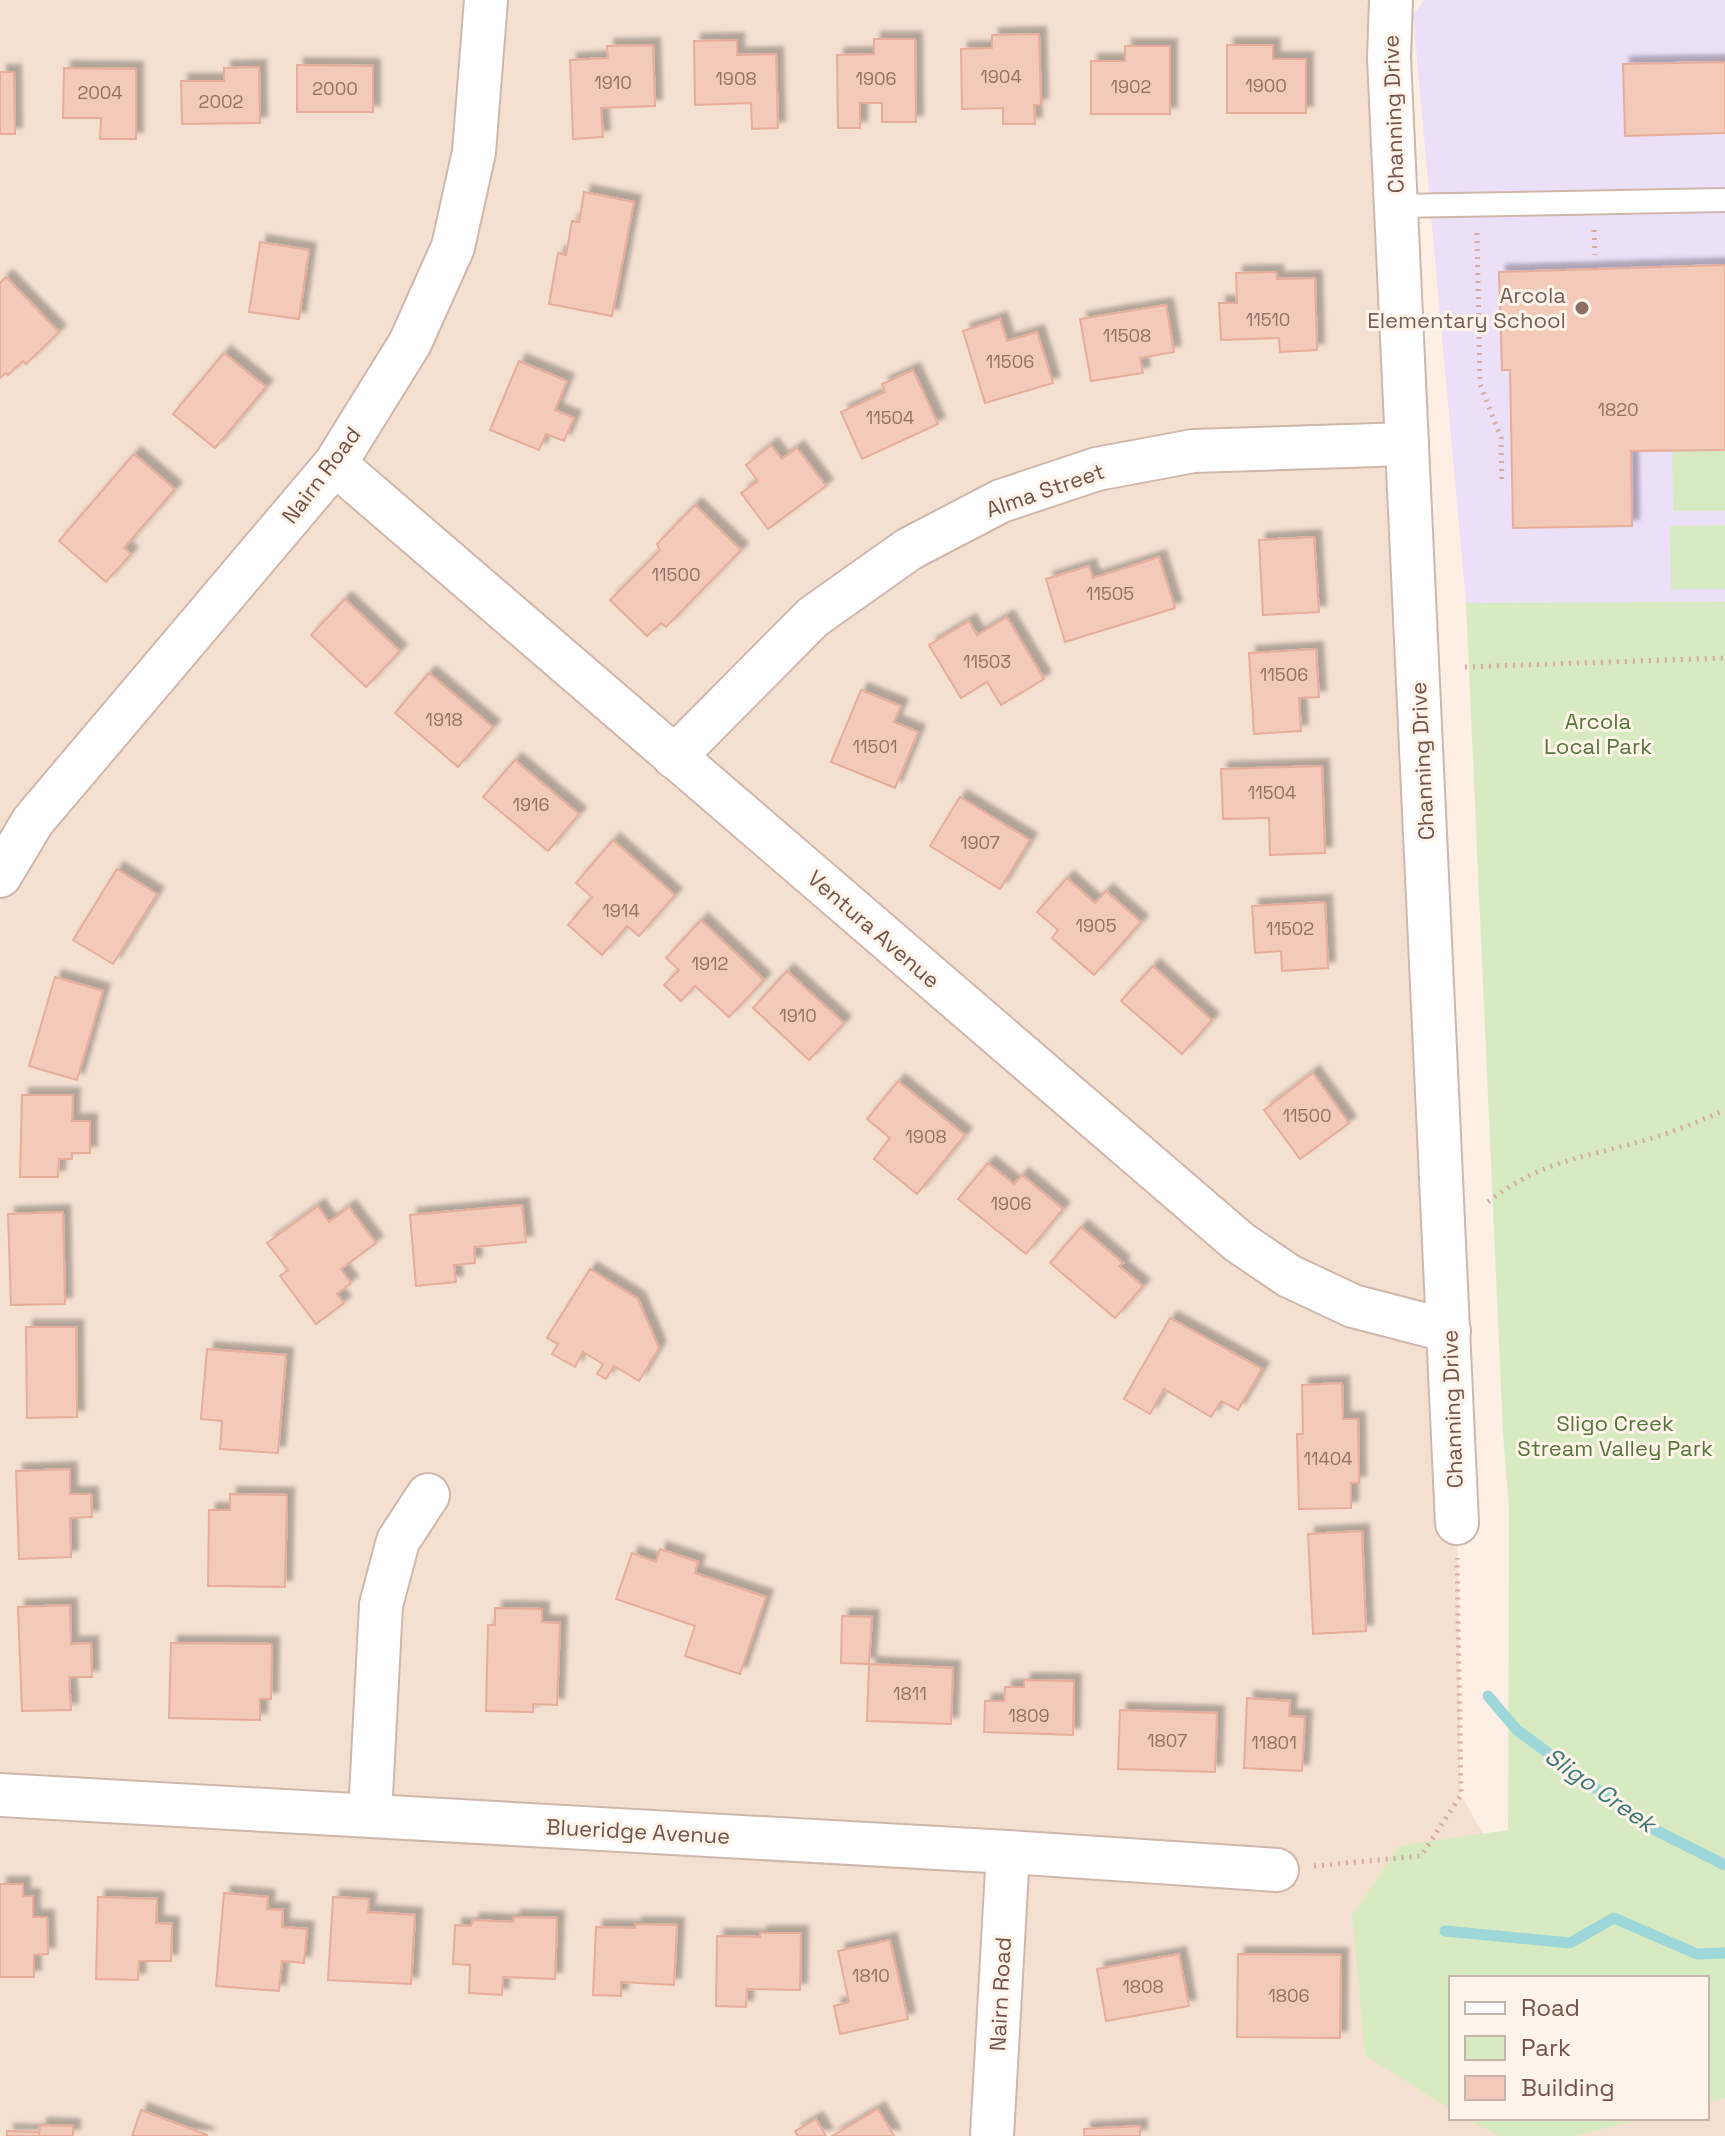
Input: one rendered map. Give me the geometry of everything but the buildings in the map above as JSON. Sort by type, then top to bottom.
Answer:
[{"type":"street","name":"Nairn Road","points":[[0,876],[33,821],[335,464],[410,343],[453,247],[474,152],[486,0]]},
{"type":"street","name":"Channing Drive","points":[[1391,0],[1389,58],[1457,1523]]},
{"type":"street","name":"Alma Street","points":[[674,757],[813,617],[909,549],[1001,501],[1097,469],[1193,451],[1407,444]]},
{"type":"street","name":"Ventura Avenue","points":[[335,464],[1239,1242],[1289,1276],[1353,1306],[1449,1331]]},
{"type":"street","points":[[370,1815],[381,1605],[398,1541],[428,1495]]},
{"type":"street","name":"Blueridge Avenue","points":[[0,1795],[1277,1870]]},
{"type":"street","name":"Nairn Road","points":[[992,2136],[1008,1852]]},
{"type":"lane","points":[[1396,206],[1725,200]]},
{"type":"path","points":[[1475,204],[1480,384],[1501,438],[1502,485]]},
{"type":"path","points":[[1594,230],[1595,255]]},
{"type":"path","points":[[1465,667],[1725,658]]},
{"type":"path","points":[[1488,1202],[1507,1187],[1555,1163],[1655,1138],[1725,1110]]},
{"type":"path","points":[[1277,1870],[1421,1856],[1461,1795],[1457,1523]]},
{"type":"shaded area","points":[[0,0],[1391,0],[1457,1523],[1461,1795],[1541,1935],[1455,1976],[1449,1976],[1449,2120],[1535,2120],[1534,2136],[0,2136]]},
{"type":"shaded area","name":"Arcola Elementary School","points":[[1424,0],[1725,0],[1725,602],[1466,603],[1413,15]]},
{"type":"shaded area","points":[[1725,2063],[1725,2136],[1545,2136],[1584,2120],[1709,2120],[1709,2069]]},
{"type":"green space","points":[[1725,450],[1725,511],[1673,511],[1672,451]]},
{"type":"green space","points":[[1725,525],[1725,589],[1671,589],[1670,526]]},
{"type":"green space","points":[[1725,602],[1725,2098],[1709,2102],[1709,1976],[1449,1976],[1449,2109],[1365,2055],[1352,1916],[1399,1846],[1508,1830],[1509,1509],[1466,603]]},
{"type":"green space","points":[[1469,2120],[1639,2120],[1575,2136],[1500,2136]]},
{"type":"waterway","name":"Sligo Creek","points":[[1488,1696],[1517,1730],[1647,1826],[1725,1865]]},
{"type":"waterway","points":[[1445,1931],[1570,1943],[1614,1918],[1697,1954],[1725,1953]]},
{"type":"place","name":"Arcola Elementary School","points":[[1582,308]]},
{"type":"park label","name":"Arcola Local Park","points":[[1598,734]]},
{"type":"park label","name":"Sligo Creek Stream Valley Park","points":[[1615,1436]]}]
